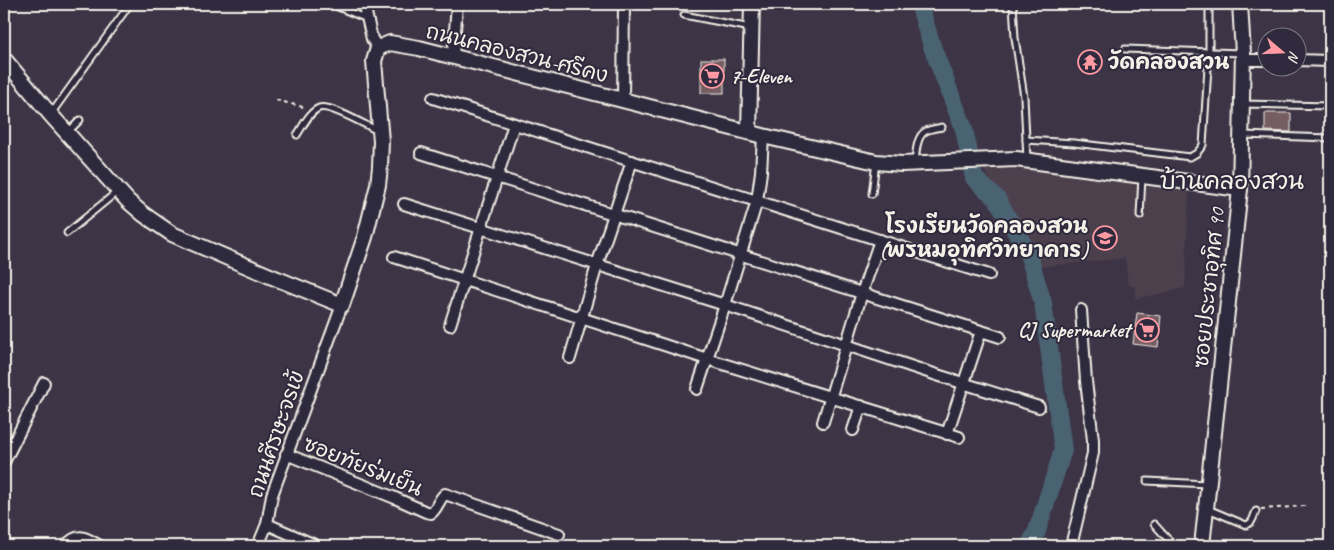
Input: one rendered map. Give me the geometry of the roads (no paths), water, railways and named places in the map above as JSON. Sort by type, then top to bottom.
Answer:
[{"type":"street","points":[[4,59],[118,190],[143,214],[172,234],[342,306],[366,237],[378,185],[380,167],[380,132],[374,71],[374,61],[378,48],[372,39],[364,4]]},
{"type":"street","points":[[453,57],[456,4]]},
{"type":"street","points":[[623,101],[624,4]]},
{"type":"street","points":[[748,132],[752,4]]},
{"type":"street","name":"ซอยประชาอุทิศ 90","points":[[1202,546],[1240,189],[1243,56],[1240,4]]},
{"type":"street","name":"ถนนคลองสวน-ศรีคง","points":[[378,48],[390,43],[419,48],[763,136],[876,162],[915,163],[1016,159],[1240,189]]},
{"type":"street","points":[[1243,56],[1256,58]]},
{"type":"street","points":[[1306,60],[1330,61]]},
{"type":"street","points":[[433,98],[989,275]]},
{"type":"street","points":[[450,325],[514,124]]},
{"type":"street","points":[[697,389],[757,201],[763,136]]},
{"type":"street","points":[[421,153],[1000,337]]},
{"type":"street","points":[[570,358],[632,161]]},
{"type":"street","points":[[404,204],[725,305],[963,384],[1039,407]]},
{"type":"street","points":[[823,422],[880,240]]},
{"type":"street","points":[[394,257],[707,359],[959,437]]},
{"type":"street","name":"ถนนศีรษะจรเข้","points":[[317,546],[267,524],[272,495],[286,454],[342,306]]},
{"type":"street","points":[[1071,546],[1094,453],[1081,310]]},
{"type":"street","points":[[947,434],[981,331]]},
{"type":"street","points":[[4,462],[44,383]]},
{"type":"street","points":[[853,430],[861,406]]},
{"type":"street","name":"ซอยทัยร่มเย็น","points":[[286,454],[426,512],[431,513],[435,510],[440,498],[445,494],[559,534]]},
{"type":"street","points":[[258,546],[267,524]]},
{"type":"street","points":[[66,546],[74,538],[82,537],[100,546]]},
{"type":"lane","points":[[50,114],[130,4]]},
{"type":"lane","points":[[331,4],[367,20]]},
{"type":"lane","points":[[1013,4],[1015,38],[1024,97],[1027,161]]},
{"type":"lane","points":[[1026,140],[1074,143],[1190,157],[1197,153],[1202,144],[1209,52],[1209,4]]},
{"type":"lane","points":[[684,15],[752,28]]},
{"type":"lane","points":[[1125,49],[1209,52],[1243,56]]},
{"type":"lane","points":[[1241,104],[1330,106]]},
{"type":"lane","points":[[297,135],[310,115],[319,108],[326,107],[380,132]]},
{"type":"lane","points":[[67,133],[80,120]]},
{"type":"lane","points":[[915,163],[918,142],[922,134],[942,127]]},
{"type":"lane","points":[[1240,135],[1330,138]]},
{"type":"lane","points":[[872,194],[876,162]]},
{"type":"lane","points":[[1140,216],[1142,176]]},
{"type":"lane","points":[[67,232],[118,190]]},
{"type":"lane","points":[[1147,481],[1209,484]]},
{"type":"lane","points":[[1206,508],[1246,525],[1253,521],[1256,511]]},
{"type":"lane","points":[[1154,524],[1174,546]]},
{"type":"waterway","points":[[919,4],[933,49],[964,129],[974,178],[997,199],[1028,253],[1043,303],[1063,450],[1037,531],[1029,546]]},
{"type":"place","name":"วัดคลองสวน","points":[[1090,62]]},
{"type":"place","name":"7-Eleven","points":[[712,76]]},
{"type":"place","name":"โรงเรียนวัดคลองสวน (พรหมอุทิศวิทยาคาร)","points":[[1105,238]]},
{"type":"place","name":"CJ Supermarket","points":[[1147,330]]},
{"type":"district","name":"บ้านคลองสวน","points":[[1232,181]]}]
